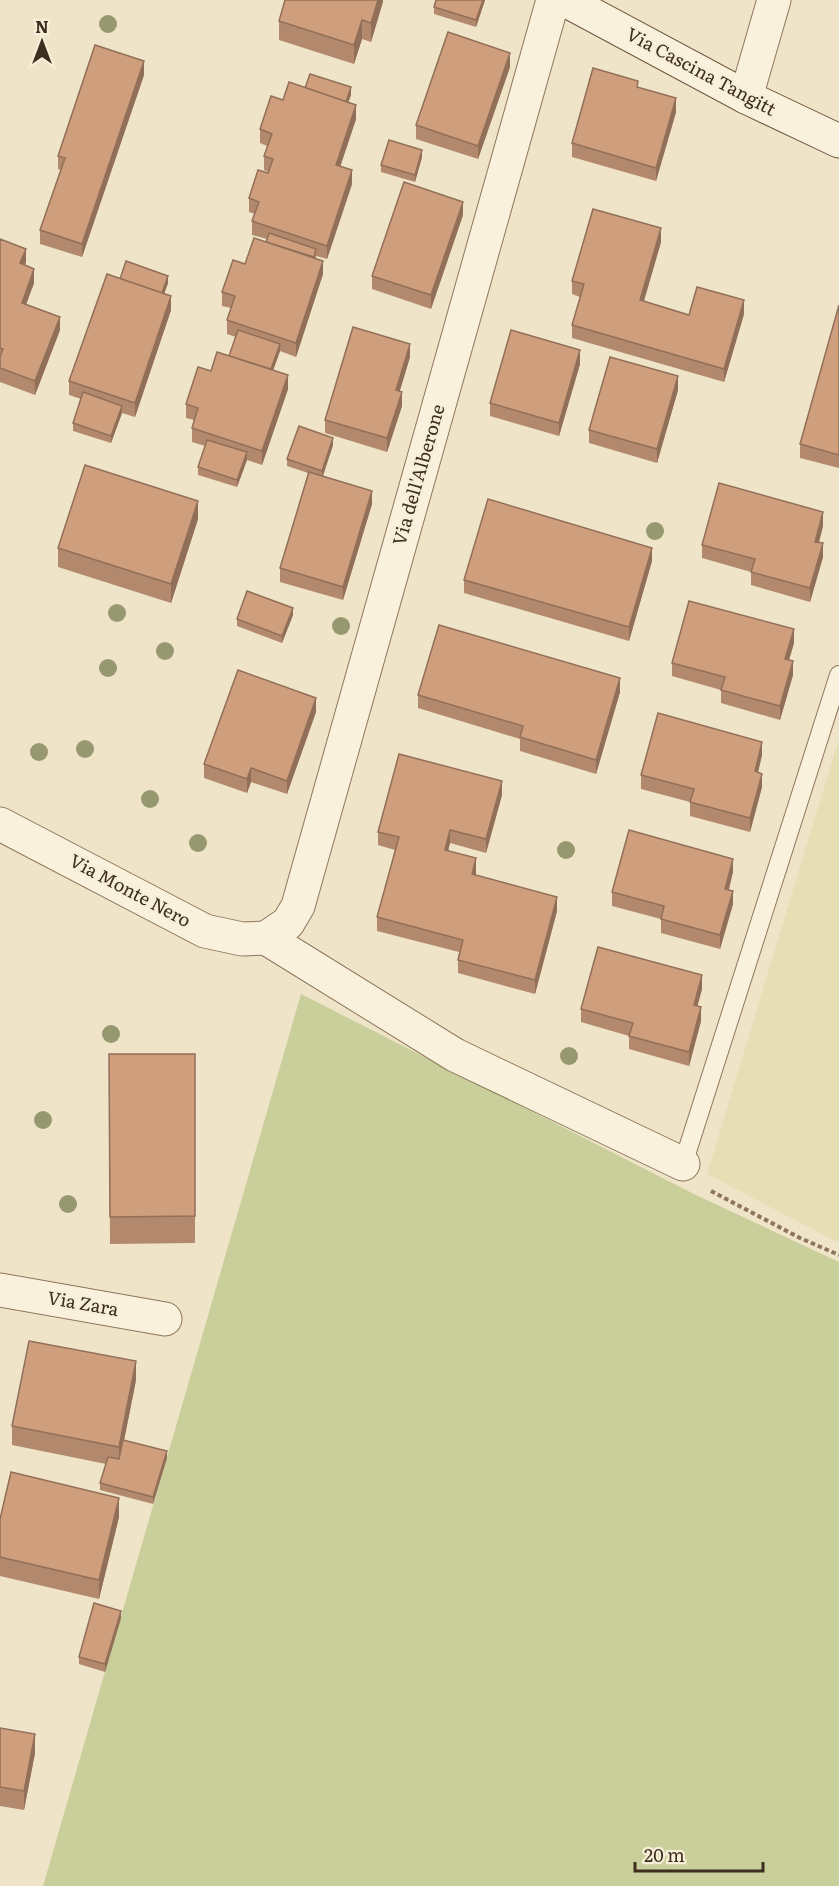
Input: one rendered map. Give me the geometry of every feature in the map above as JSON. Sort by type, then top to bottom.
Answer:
[{"type":"street","name":"Via dell'Alberone","points":[[266,938],[288,923],[298,906],[553,0]]},
{"type":"street","name":"Via Cascina Tangitt","points":[[565,0],[746,97],[839,141]]},
{"type":"street","points":[[746,97],[774,0]]},
{"type":"street","name":"Via Monte Nero","points":[[0,824],[205,931],[242,939],[266,938]]},
{"type":"street","points":[[266,938],[455,1055],[683,1164]]},
{"type":"street","name":"Via Zara","points":[[0,1290],[165,1318]]},
{"type":"lane","points":[[683,1164],[839,675]]},
{"type":"path","points":[[683,1164],[702,1186],[800,1238],[839,1255]]},
{"type":"shaded area","points":[[839,738],[839,1243],[707,1174]]},
{"type":"green space","points":[[301,994],[694,1194],[839,1262],[839,1886],[43,1886]]},
{"type":"building","points":[[285,0],[378,0],[371,23],[362,20],[354,45],[279,21]]},
{"type":"building","points":[[436,0],[483,0],[476,20],[434,7]]},
{"type":"building","points":[[448,32],[510,53],[478,146],[416,125]]},
{"type":"building","points":[[95,45],[144,61],[82,244],[40,230],[65,158],[58,156]]},
{"type":"building","points":[[593,68],[638,81],[637,87],[676,98],[656,168],[572,143]]},
{"type":"building","points":[[310,74],[351,87],[346,102],[305,88]]},
{"type":"building","points":[[289,82],[356,105],[336,165],[352,170],[327,246],[252,221],[259,202],[249,198],[258,170],[268,173],[273,159],[264,156],[272,134],[260,129],[271,96],[283,100]]},
{"type":"building","points":[[389,140],[422,150],[415,175],[381,165]]},
{"type":"building","points":[[404,182],[463,202],[431,295],[372,276]]},
{"type":"building","points":[[593,209],[661,228],[640,300],[689,315],[697,287],[744,300],[724,369],[572,325],[584,284],[572,281]]},
{"type":"building","points":[[269,233],[316,249],[314,257],[266,242]]},
{"type":"building","points":[[254,238],[323,261],[296,343],[227,320],[235,296],[222,292],[233,260],[245,264]]},
{"type":"building","points":[[0,239],[26,249],[20,263],[34,269],[22,303],[60,317],[35,381],[0,368],[3,349],[0,348]]},
{"type":"building","points":[[126,261],[168,276],[162,293],[120,279]]},
{"type":"building","points":[[107,274],[171,296],[135,403],[69,381]]},
{"type":"building","points":[[839,305],[839,455],[800,444]]},
{"type":"building","points":[[353,327],[410,344],[396,390],[402,392],[387,438],[325,420]]},
{"type":"building","points":[[238,330],[280,344],[271,369],[229,356]]},
{"type":"building","points":[[511,330],[580,350],[559,423],[490,403]]},
{"type":"building","points":[[217,352],[288,375],[262,451],[192,428],[198,408],[186,404],[198,367],[211,371]]},
{"type":"building","points":[[610,357],[678,376],[657,449],[589,430]]},
{"type":"building","points":[[83,392],[122,406],[111,436],[73,423]]},
{"type":"building","points":[[299,426],[333,438],[322,471],[287,459]]},
{"type":"building","points":[[207,440],[247,452],[237,480],[198,467]]},
{"type":"building","points":[[85,465],[198,501],[171,584],[58,548]]},
{"type":"building","points":[[309,472],[372,491],[343,587],[280,568]]},
{"type":"building","points":[[719,483],[823,512],[815,542],[823,543],[810,588],[751,572],[755,559],[702,545]]},
{"type":"building","points":[[488,499],[652,548],[629,627],[464,580]]},
{"type":"building","points":[[247,591],[293,608],[282,636],[237,619]]},
{"type":"building","points":[[689,601],[794,629],[785,659],[793,661],[780,706],[721,690],[725,677],[672,663]]},
{"type":"building","points":[[439,625],[620,678],[596,760],[520,737],[523,726],[418,695]]},
{"type":"building","points":[[238,670],[316,698],[287,781],[251,768],[247,779],[204,764]]},
{"type":"building","points":[[658,713],[762,742],[755,771],[762,774],[750,818],[690,802],[694,789],[641,775]]},
{"type":"building","points":[[399,754],[502,781],[486,839],[450,830],[445,850],[476,858],[472,874],[557,897],[535,980],[458,960],[463,940],[377,917],[399,837],[378,832]]},
{"type":"building","points":[[629,830],[733,859],[725,889],[733,891],[720,935],[661,919],[664,906],[612,892]]},
{"type":"building","points":[[598,947],[702,975],[694,1005],[701,1007],[689,1052],[629,1036],[633,1023],[581,1009]]},
{"type":"building","points":[[109,1054],[195,1054],[195,1216],[110,1217]]},
{"type":"building","points":[[29,1341],[136,1361],[119,1447],[12,1426]]},
{"type":"building","points":[[123,1440],[167,1451],[153,1497],[100,1483],[108,1457],[119,1459]]},
{"type":"building","points":[[11,1472],[119,1498],[99,1580],[0,1557],[0,1519]]},
{"type":"building","points":[[94,1603],[121,1611],[105,1664],[79,1657]]},
{"type":"building","points":[[0,1728],[35,1734],[24,1791],[0,1787]]}]
